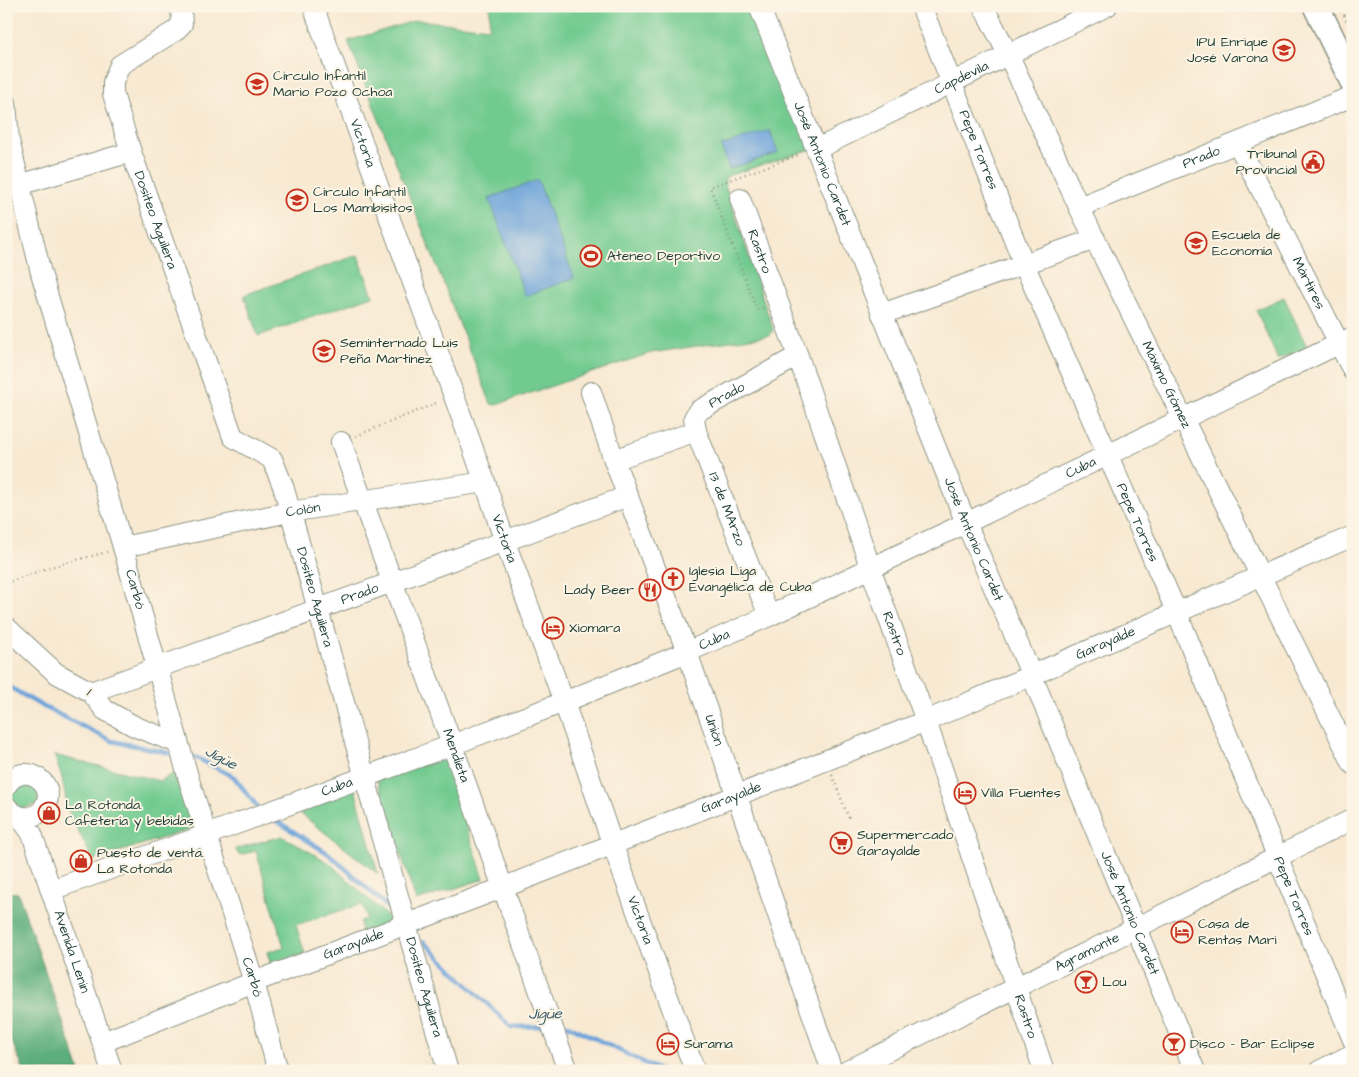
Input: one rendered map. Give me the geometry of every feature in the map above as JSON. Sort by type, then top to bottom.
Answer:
[{"type":"main road","points":[[1316,6],[1353,82]]},
{"type":"street","name":"Dositeo Aguilera","points":[[181,6],[182,24],[120,65],[113,82],[113,94],[131,152],[232,437],[272,459],[283,486],[448,1071]]},
{"type":"street","name":"Victoria","points":[[313,6],[695,1071]]},
{"type":"street","name":"José Antonio Cardet","points":[[760,6],[966,523],[1032,676],[1195,1071]]},
{"type":"street","name":"Pepe Torres","points":[[920,6],[1024,264],[1178,613],[1353,1040]]},
{"type":"street","name":"Capdevila","points":[[817,149],[1009,56],[1107,6]]},
{"type":"street","name":"Máximo Gómez","points":[[985,8],[1079,207],[1184,417],[1353,764]]},
{"type":"street","name":"Prado","points":[[1079,207],[1353,96]]},
{"type":"street","name":"Carbó","points":[[6,103],[9,140],[18,185],[41,273],[123,547],[178,743],[254,982],[278,1071]]},
{"type":"street","name":"Mártires","points":[[1238,144],[1346,340],[1353,371]]},
{"type":"street","name":"Dositeo Aguilera","points":[[18,185],[131,152]]},
{"type":"street","name":"Rastro","points":[[740,199],[798,356],[926,721],[1044,1071]]},
{"type":"street","points":[[882,314],[1095,239]]},
{"type":"street","name":"Cuba","points":[[51,890],[452,745],[687,652],[769,616],[966,523],[1346,340]]},
{"type":"street","name":"Prado","points":[[696,431],[694,418],[698,411],[798,356]]},
{"type":"street","name":"Unión","points":[[591,392],[614,460],[687,652],[832,1071]]},
{"type":"street","points":[[614,460],[696,431]]},
{"type":"street","name":"13 de MArzo","points":[[696,431],[769,616]]},
{"type":"street","name":"Mendieta","points":[[341,442],[452,745],[568,1071]]},
{"type":"street","name":"Colón","points":[[123,547],[290,512],[485,482]]},
{"type":"street","name":"Prado","points":[[91,692],[628,496]]},
{"type":"street","name":"Garayalde","points":[[103,1042],[254,982],[613,845],[926,721],[1353,536]]},
{"type":"street","name":"1","points":[[6,627],[56,673],[91,692],[105,710],[136,727],[178,743]]},
{"type":"street","name":"Avenida Lenin","points":[[8,776],[19,774],[34,775],[45,785],[47,800],[45,807],[22,812],[32,834],[112,1071]]},
{"type":"street","name":"Agramonte","points":[[847,1071],[1353,818]]},
{"type":"street","points":[[1319,1071],[1353,1054]]},
{"type":"path","points":[[1340,6],[1353,35]]},
{"type":"path","points":[[341,442],[454,396]]},
{"type":"path","points":[[6,583],[50,567],[123,547]]},
{"type":"path","points":[[827,760],[849,819]]},
{"type":"green space","name":"Ateneo Deportivo","points":[[490,6],[718,6],[758,9],[812,149],[727,176],[725,179],[725,184],[773,329],[770,335],[651,353],[495,405],[491,404],[348,41],[417,20],[489,28]]},
{"type":"green space","points":[[358,255],[373,296],[258,336],[244,295]]},
{"type":"green space","points":[[1284,297],[1307,347],[1278,360],[1256,310]]},
{"type":"green space","points":[[442,752],[484,879],[416,901],[376,776]]},
{"type":"green space","points":[[54,755],[160,781],[175,773],[194,828],[93,860],[68,811],[62,778]]},
{"type":"green space","points":[[18,783],[37,786],[38,804],[21,809],[11,799],[11,792]]},
{"type":"green space","points":[[354,785],[378,874],[292,807]]},
{"type":"green space","points":[[282,836],[328,862],[397,925],[361,938],[360,921],[367,918],[362,904],[296,925],[305,954],[271,965],[267,952],[284,947],[256,851],[239,855],[235,849]]},
{"type":"green space","points":[[6,890],[7,892],[18,893],[80,1071],[24,1071],[6,1027]]},
{"type":"water","points":[[770,130],[778,153],[729,169],[721,146]]},
{"type":"water","points":[[538,180],[574,278],[525,296],[489,198]]},
{"type":"waterway","name":"Jigüe","points":[[6,685],[40,705],[112,741],[175,754]]},
{"type":"waterway","name":"Jigüe","points":[[187,756],[197,758],[234,777],[259,809]]},
{"type":"waterway","name":"Jigüe","points":[[272,818],[329,854],[390,909]]},
{"type":"waterway","name":"Jigüe","points":[[424,942],[511,1027],[548,1026]]},
{"type":"waterway","name":"Jigüe","points":[[558,1026],[568,1025],[661,1071]]},
{"type":"place","name":"IPU Enrique José Varona","points":[[1284,50]]},
{"type":"place","name":"Círculo Infantil Mario Pozo Ochoa","points":[[257,84]]},
{"type":"place","name":"Tribunal Provincial","points":[[1313,162]]},
{"type":"place","name":"Círculo Infantil Los Mambisitos","points":[[297,200]]},
{"type":"place","name":"Escuela de Economía","points":[[1196,243]]},
{"type":"place","name":"Ateneo Deportivo","points":[[591,256]]},
{"type":"place","name":"Seminternado Luis Peña Martínez","points":[[324,351]]},
{"type":"place","name":"Iglesia Liga Evangélica de Cuba","points":[[673,579]]},
{"type":"place","name":"Lady Beer","points":[[650,590]]},
{"type":"place","name":"Xiomara","points":[[553,628]]},
{"type":"place","name":"Villa Fuentes","points":[[965,793]]},
{"type":"place","name":"La Rotonda. Cafetería y bebidas","points":[[49,813]]},
{"type":"place","name":"Supermercado Garayalde","points":[[841,843]]},
{"type":"place","name":"Puesto de venta. La Rotonda","points":[[81,861]]},
{"type":"place","name":"Casa de Rentas Mari","points":[[1182,932]]},
{"type":"place","name":"Lou","points":[[1086,982]]},
{"type":"place","name":"Surama","points":[[668,1044]]},
{"type":"place","name":"Disco - Bar Eclipse","points":[[1174,1044]]}]
